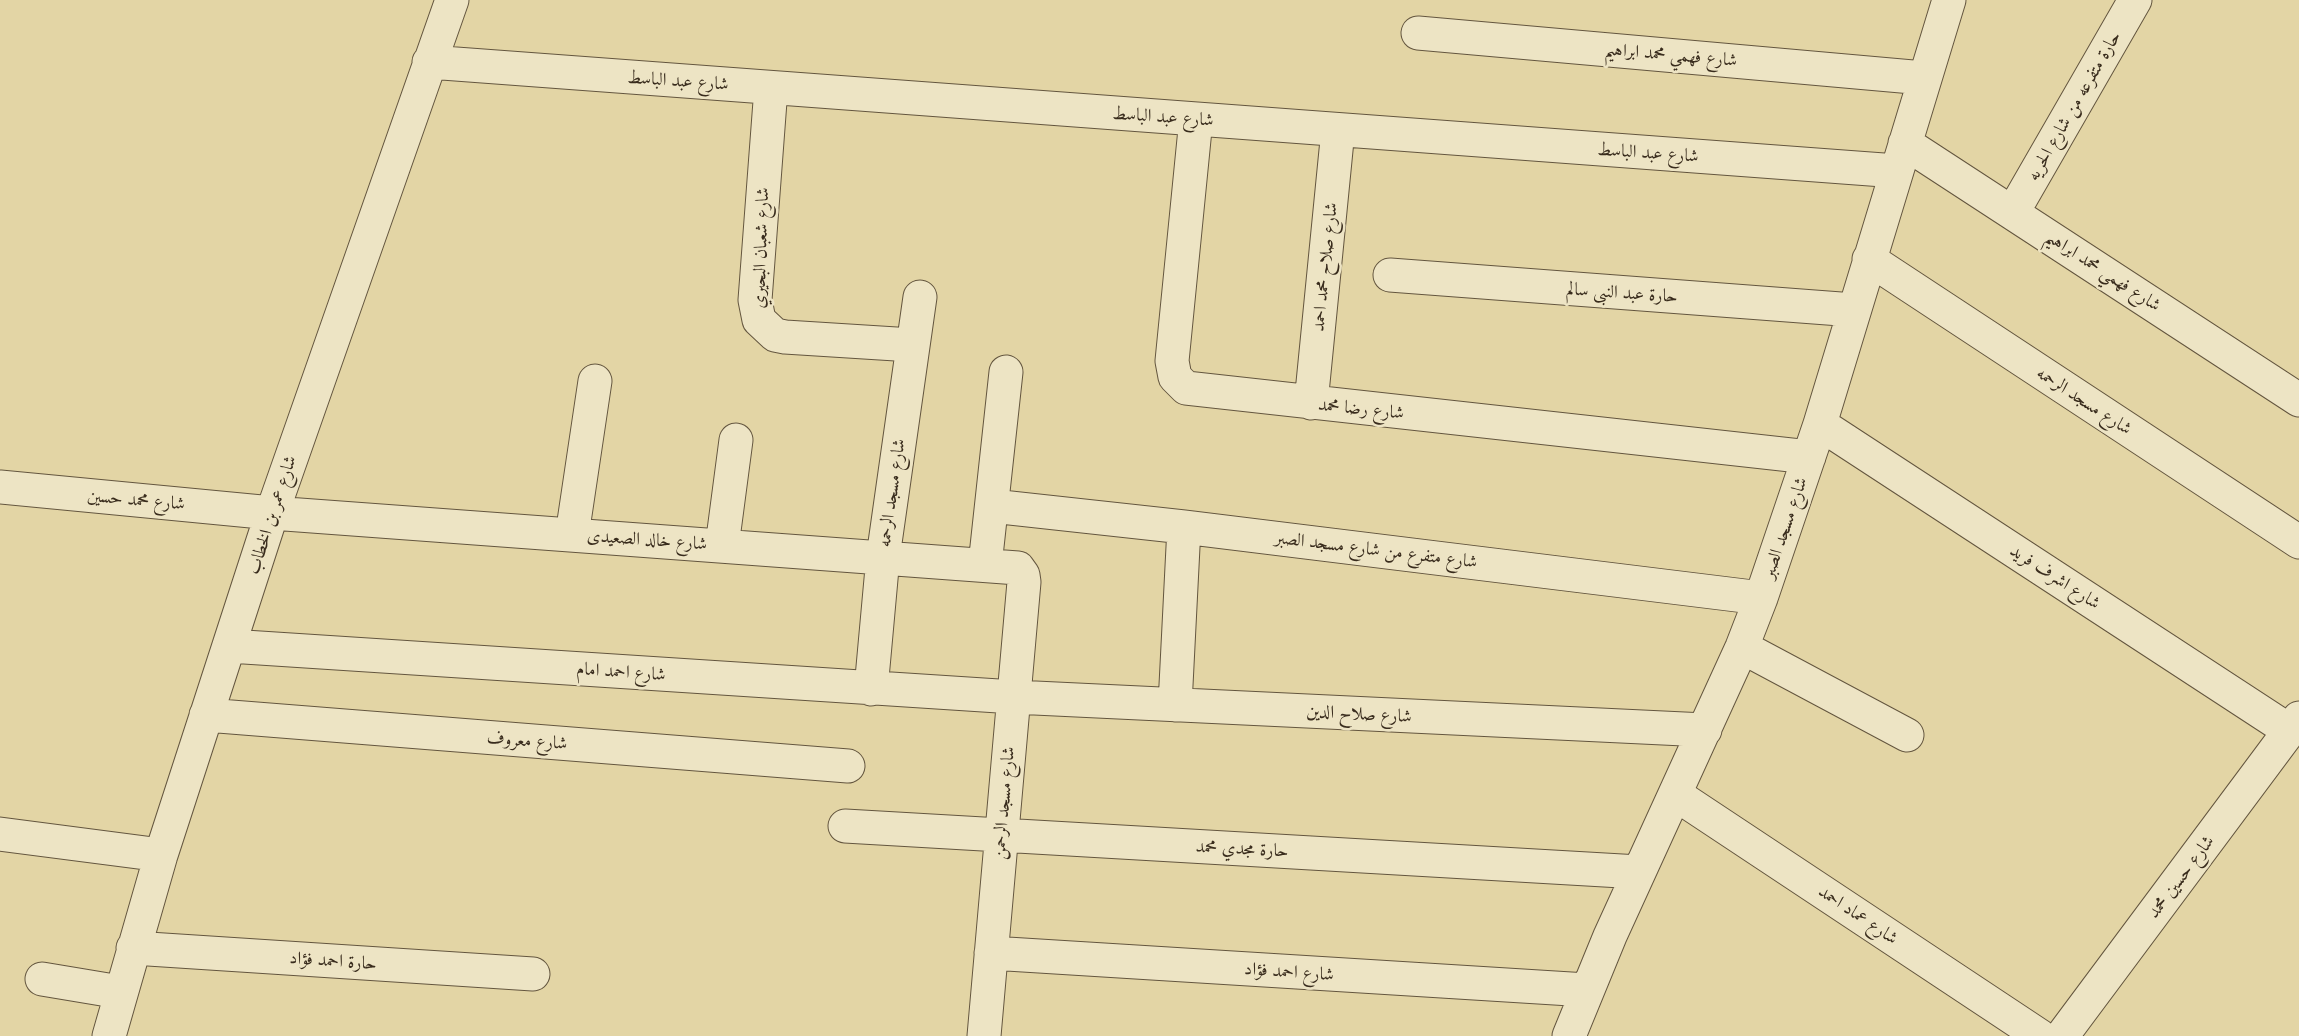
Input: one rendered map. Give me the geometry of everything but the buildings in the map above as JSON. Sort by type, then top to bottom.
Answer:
[{"type":"street","name":"شارع عمر بن الخطاب","points":[[109,1036],[160,855],[272,513],[452,0]]},
{"type":"street","name":"شارع مسجد الصبر","points":[[1569,1036],[1639,872],[1742,647],[1761,598],[1820,424],[1949,0]]},
{"type":"street","name":"حارة متفرعه من شارع الحريه","points":[[2013,212],[2135,0]]},
{"type":"street","name":"شارع فهمي محمد ابراهيم","points":[[1418,33],[1924,78]]},
{"type":"street","name":"شارع عبد الباسط","points":[[429,62],[1338,130],[1901,157]]},
{"type":"street","name":"شارع شعبان البحيري","points":[[771,88],[755,300],[759,320],[775,335],[785,337],[912,345]]},
{"type":"street","name":"شارع رضا محمد","points":[[1196,119],[1172,361],[1175,377],[1186,388],[1809,457]]},
{"type":"street","name":"شارع صلاح محمد احمد","points":[[1311,403],[1338,130]]},
{"type":"street","name":"شارع فهمي محمد ابراهيم","points":[[1901,157],[2013,212],[2299,400]]},
{"type":"street","name":"شارع مسجد الرحمه","points":[[1869,259],[2299,542]]},
{"type":"street","name":"حارة عبد النبى سالم","points":[[1390,276],[1854,310]]},
{"type":"street","name":"شارع مسجد الرحمه","points":[[871,689],[883,557],[920,297]]},
{"type":"street","points":[[985,565],[1006,372]]},
{"type":"street","points":[[572,535],[595,381]]},
{"type":"street","name":"شارع اشرف فريد","points":[[1820,424],[2294,724]]},
{"type":"street","points":[[722,546],[736,440]]},
{"type":"street","name":"شارع محمد حسين","points":[[0,487],[272,513]]},
{"type":"street","name":"شارع متفرع من شارع مسجد الصبر","points":[[992,506],[1184,527],[1761,598]]},
{"type":"street","name":"شارع خالد الصعيدى","points":[[272,513],[1014,567],[1021,571]]},
{"type":"street","points":[[1175,705],[1184,527]]},
{"type":"street","name":"شارع مسجد الرحمن","points":[[984,1036],[1024,578],[1021,571]]},
{"type":"street","name":"شارع احمد امام","points":[[229,646],[1014,697]]},
{"type":"street","points":[[1742,647],[1907,735]]},
{"type":"street","name":"شارع صلاح الدين","points":[[1014,697],[1705,730]]},
{"type":"street","name":"شارع معروف","points":[[206,716],[848,766]]},
{"type":"street","name":"شارع حسين محمد","points":[[2062,1036],[2294,724]]},
{"type":"street","name":"شارع عماد احمد","points":[[1675,794],[2040,1036]]},
{"type":"street","name":"حارة مجدي محمد","points":[[845,826],[1639,872]]},
{"type":"street","points":[[0,834],[160,855]]},
{"type":"street","name":"حارة احمد فؤاد","points":[[133,948],[533,974]]},
{"type":"street","name":"شارع احمد فؤاد","points":[[991,953],[1587,990]]},
{"type":"street","points":[[42,979],[120,992]]}]
